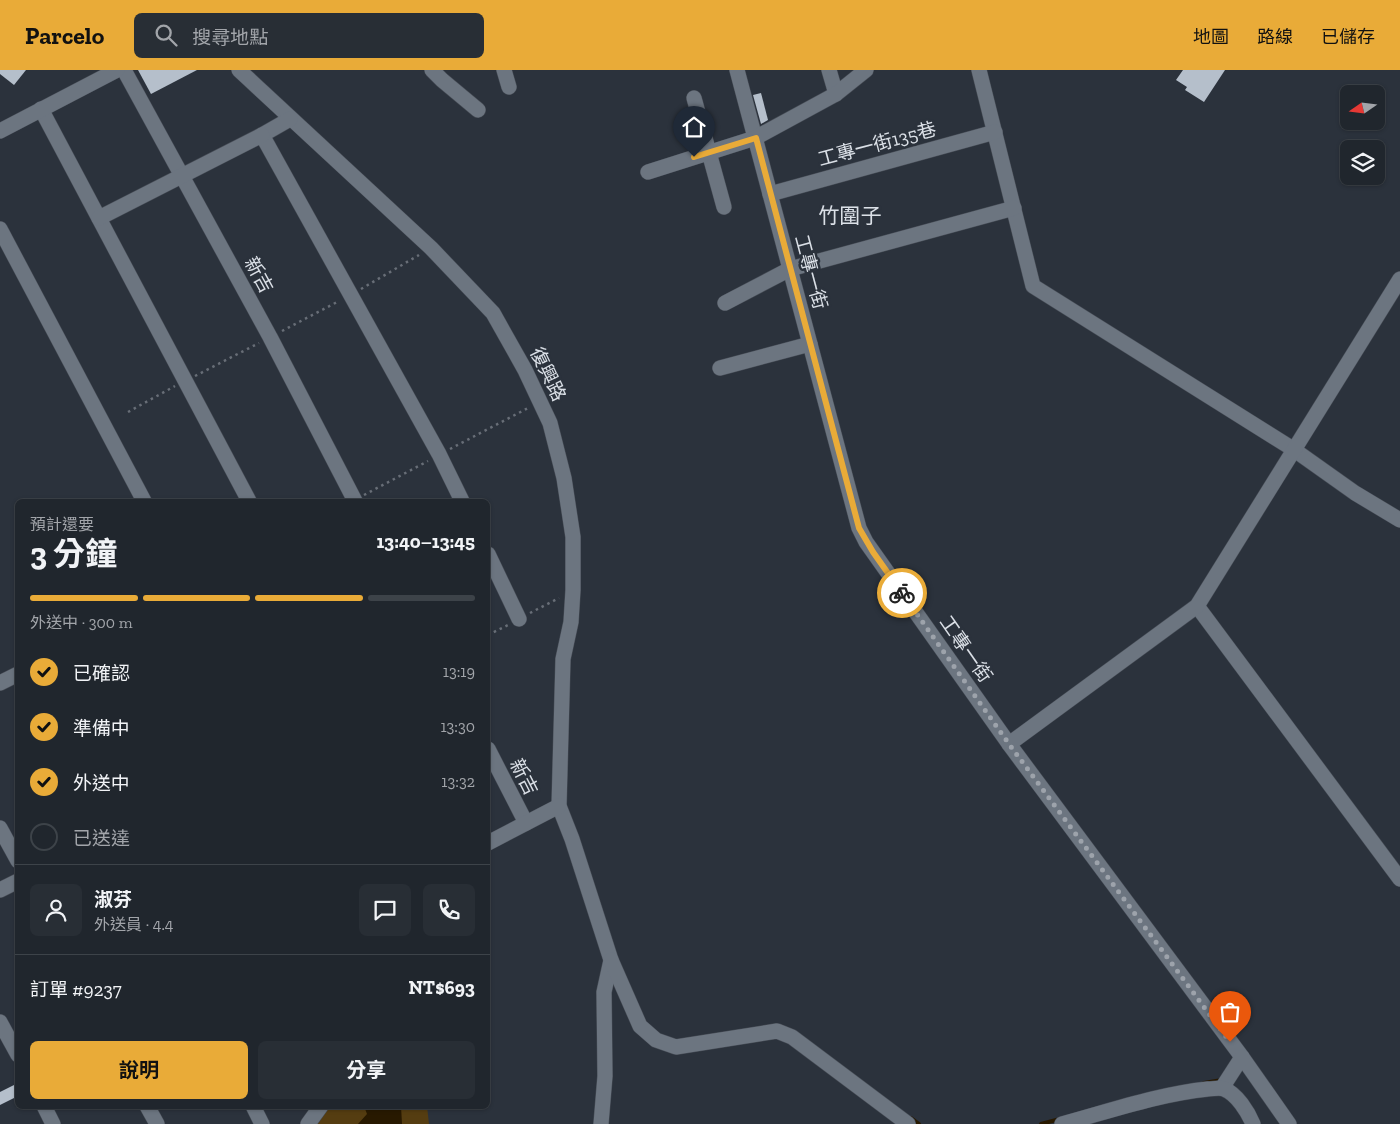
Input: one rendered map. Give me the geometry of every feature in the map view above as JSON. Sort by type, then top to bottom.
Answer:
[{"type":"street","points":[[0,131],[117,70]]},
{"type":"street","name":"新吉","points":[[124,70],[270,337],[354,499]]},
{"type":"street","name":"復興路","points":[[238,70],[431,248],[492,313],[525,370],[550,423],[564,478],[573,537],[573,598],[571,622],[563,659],[559,806]]},
{"type":"street","points":[[432,70],[478,110]]},
{"type":"street","points":[[504,70],[509,87]]},
{"type":"street","name":"工專一街","points":[[738,70],[859,528],[873,552],[1009,744],[1242,1057],[1289,1124]]},
{"type":"street","points":[[829,70],[836,94]]},
{"type":"street","points":[[648,172],[756,138],[836,94],[866,70]]},
{"type":"street","points":[[979,70],[1033,286],[1293,449],[1355,493],[1400,520]]},
{"type":"street","points":[[694,98],[724,207]]},
{"type":"street","points":[[41,109],[247,499]]},
{"type":"street","points":[[99,218],[290,119]]},
{"type":"street","name":"工專一街135巷","points":[[770,194],[995,132]]},
{"type":"street","points":[[262,135],[439,454],[461,499]]},
{"type":"street","points":[[725,303],[790,269],[1014,208]]},
{"type":"street","points":[[0,229],[143,499]]},
{"type":"street","points":[[1009,744],[1197,606],[1400,279]]},
{"type":"street","points":[[720,368],[810,344]]},
{"type":"street","points":[[490,558],[519,619]]},
{"type":"street","points":[[1197,606],[1400,879]]},
{"type":"street","points":[[0,683],[15,676]]},
{"type":"street","name":"新吉","points":[[490,753],[526,823]]},
{"type":"street","points":[[559,806],[572,839],[611,960],[640,1026],[656,1040],[676,1047],[777,1031],[792,1037],[908,1124]]},
{"type":"street","name":"新吉","points":[[490,842],[559,806]]},
{"type":"street","points":[[0,828],[15,856]]},
{"type":"street","points":[[0,890],[15,882]]},
{"type":"street","points":[[601,1124],[605,1076],[604,992],[611,960]]},
{"type":"street","points":[[0,1022],[15,1050]]},
{"type":"street","points":[[1222,1088],[1242,1057]]},
{"type":"street","points":[[1062,1124],[1185,1091],[1222,1088],[1230,1092],[1242,1106],[1253,1124]]},
{"type":"street","points":[[46,1109],[53,1124]]},
{"type":"street","points":[[149,1109],[157,1124]]},
{"type":"street","points":[[254,1109],[262,1124]]},
{"type":"street","points":[[308,1124],[319,1109]]},
{"type":"shaded area","points":[[325,1109],[427,1109],[429,1124],[313,1124]]},
{"type":"shaded area","points":[[365,1109],[401,1109],[402,1124],[358,1124],[367,1114]]},
{"type":"building","points":[[0,70],[26,70],[14,85],[0,74]]},
{"type":"building","points":[[138,70],[197,70],[151,94]]},
{"type":"building","points":[[1183,70],[1225,70],[1204,102],[1185,90],[1187,87],[1176,80]]},
{"type":"building","points":[[761,93],[768,120],[761,124],[753,95]]},
{"type":"building","points":[[15,1084],[15,1098],[0,1105],[0,1092]]},
{"type":"waterway","points":[[1204,1083],[1222,1080]]},
{"type":"waterway","points":[[911,1118],[919,1124]]},
{"type":"waterway","points":[[1041,1124],[1060,1119]]},
{"type":"way so far","points":[[902,593],[1009,744],[1230,1042]]},
{"type":"district","name":"竹圍子","points":[[850,215]]},
{"type":"route","points":[[694,157],[756,138],[859,528],[866,542],[902,593]]}]
